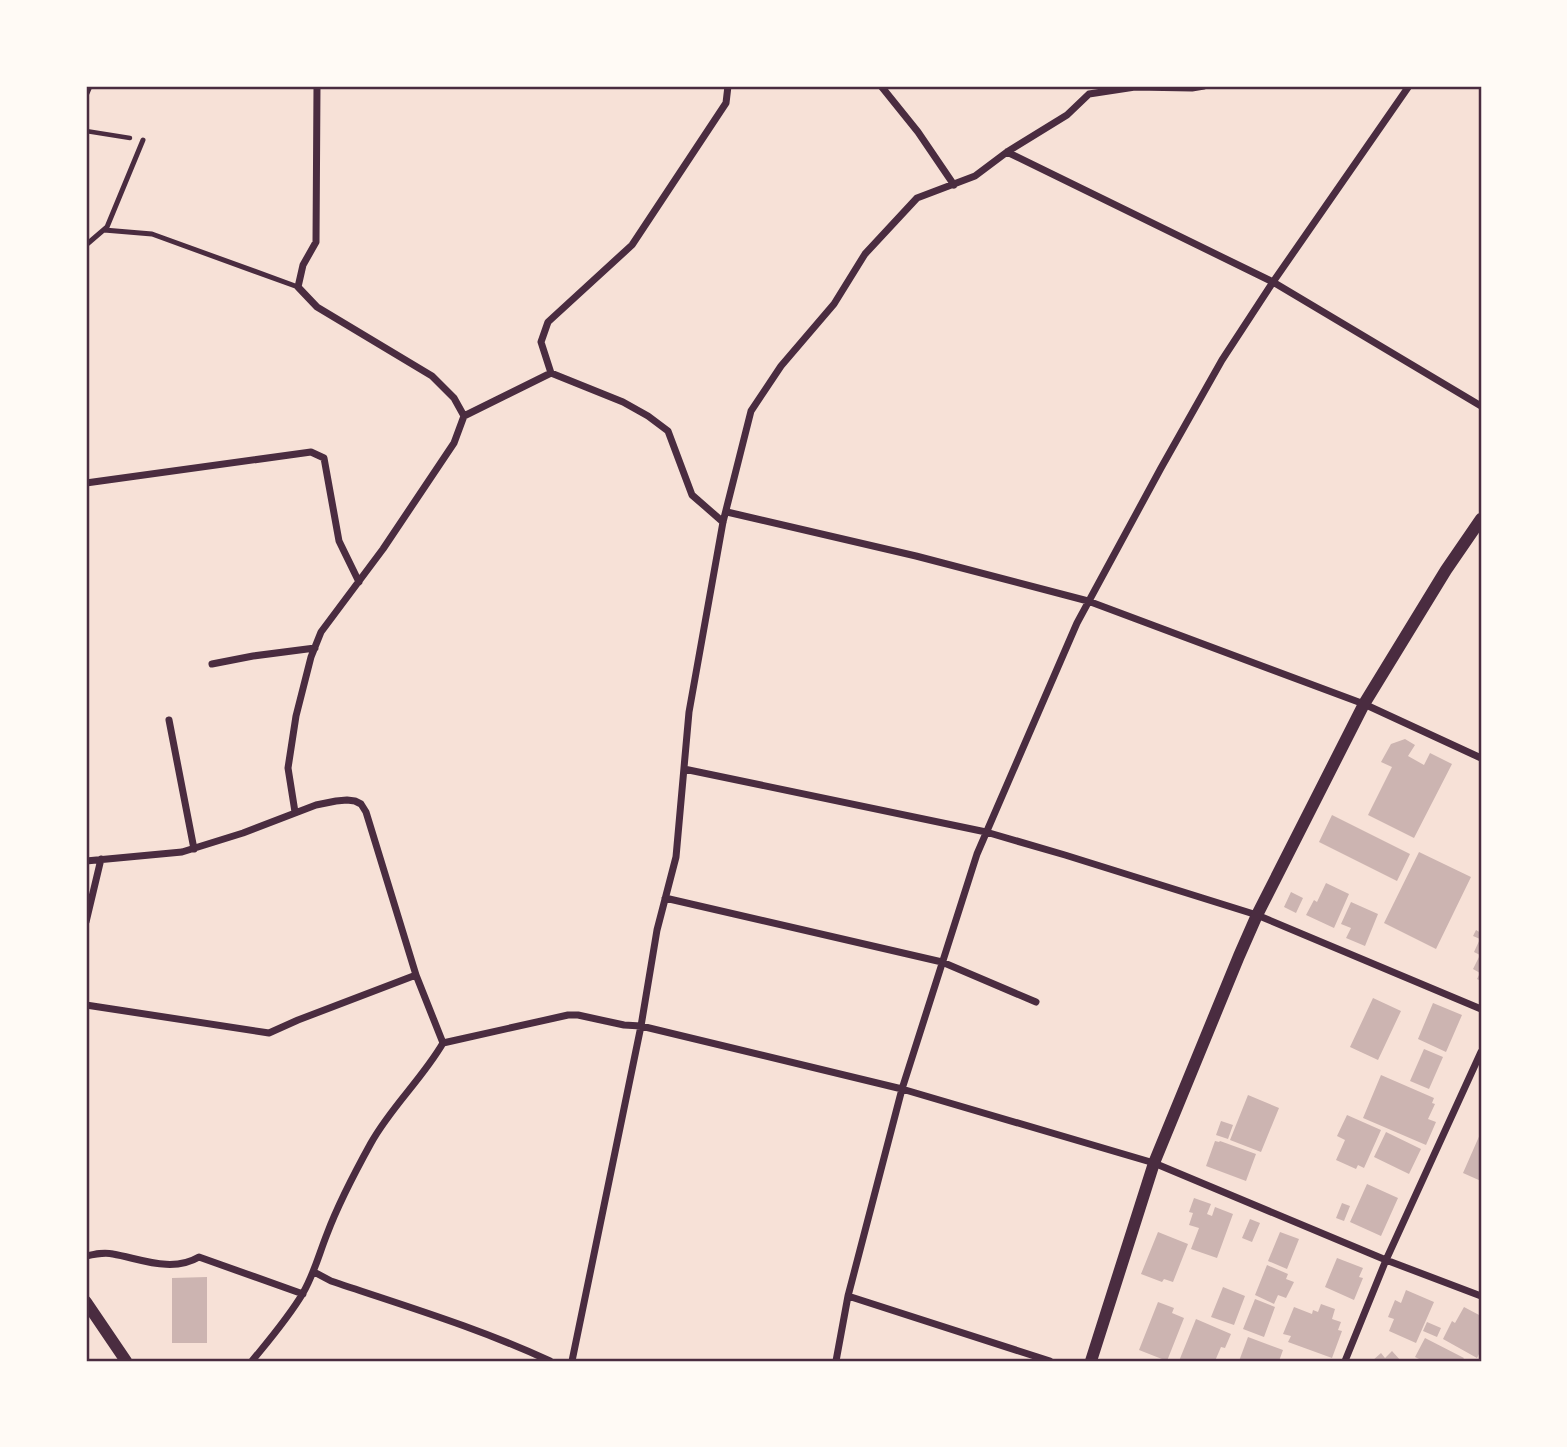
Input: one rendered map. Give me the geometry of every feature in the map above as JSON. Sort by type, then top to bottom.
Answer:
[{"type":"street","points":[[86,93],[89,86]]},
{"type":"street","points":[[317,86],[316,242],[303,265],[298,287],[317,307],[432,376],[454,398],[464,415]]},
{"type":"street","points":[[551,373],[541,342],[548,322],[632,245],[726,103],[728,86]]},
{"type":"street","points":[[881,86],[918,132],[954,185]]},
{"type":"street","points":[[572,1361],[657,930],[678,845],[689,712],[723,522],[751,411],[780,366],[834,304],[865,254],[917,198],[975,176],[1007,152],[1067,115],[1089,94],[1135,87],[1204,86]]},
{"type":"street","points":[[836,1361],[848,1296],[902,1088],[977,854],[1088,601],[1205,390],[1273,282],[1409,86]]},
{"type":"street","points":[[1007,152],[1273,282],[1481,405]]},
{"type":"street","points":[[295,812],[288,768],[296,716],[311,657],[321,632],[383,549],[454,443],[464,415],[551,373],[623,402],[668,431],[692,495],[723,522]]},
{"type":"street","points":[[86,484],[311,452],[324,457],[339,541],[359,582]]},
{"type":"street","points":[[727,512],[916,556],[1088,601],[1364,704],[1481,758]]},
{"type":"street","points":[[1091,1361],[1154,1163],[1257,915],[1364,704],[1446,570],[1481,519]]},
{"type":"street","points":[[212,664],[315,648]]},
{"type":"street","points":[[169,720],[194,849]]},
{"type":"street","points":[[684,769],[986,832],[1077,858],[1257,915],[1481,1009]]},
{"type":"street","points":[[86,862],[182,852],[243,833],[316,805],[347,800],[361,804],[366,812],[416,975],[443,1044]]},
{"type":"street","points":[[86,922],[101,859]]},
{"type":"street","points":[[665,898],[942,962],[1036,1002]]},
{"type":"street","points":[[86,1005],[269,1033],[416,975]]},
{"type":"street","points":[[252,1361],[303,1294],[341,1202],[372,1141],[443,1044],[568,1015],[640,1026],[902,1088],[1154,1163],[1386,1260],[1481,1296]]},
{"type":"street","points":[[1345,1361],[1386,1260],[1481,1052]]},
{"type":"street","points":[[86,1255],[115,1254],[156,1264],[182,1264],[199,1257],[303,1294]]},
{"type":"street","points":[[314,1272],[331,1281],[498,1338],[550,1361]]},
{"type":"street","points":[[848,1296],[1050,1361]]},
{"type":"street","points":[[86,1302],[126,1361]]},
{"type":"lane","points":[[86,245],[107,227],[143,141]]},
{"type":"lane","points":[[104,230],[152,234],[298,287]]},
{"type":"path","points":[[86,131],[143,141]]},
{"type":"building","points":[[1405,739],[1415,745],[1408,756],[1424,765],[1430,753],[1452,764],[1414,838],[1368,815],[1392,767],[1381,762],[1391,744]]},
{"type":"building","points":[[1332,815],[1410,854],[1397,881],[1319,842]]},
{"type":"building","points":[[1419,852],[1471,877],[1436,949],[1384,923]]},
{"type":"building","points":[[1326,883],[1349,894],[1334,928],[1306,915],[1314,900],[1317,902]]},
{"type":"building","points":[[1291,892],[1303,898],[1296,913],[1284,907]]},
{"type":"building","points":[[1351,902],[1378,914],[1365,946],[1346,938],[1351,928],[1341,924]]},
{"type":"building","points":[[1476,930],[1481,933],[1481,981],[1477,979],[1480,973],[1473,969],[1480,955],[1474,952],[1480,939],[1473,936]]},
{"type":"building","points":[[1373,998],[1401,1011],[1378,1060],[1350,1047]]},
{"type":"building","points":[[1433,1003],[1462,1015],[1446,1052],[1418,1039]]},
{"type":"building","points":[[1424,1049],[1443,1057],[1429,1089],[1410,1081]]},
{"type":"building","points":[[1381,1075],[1434,1098],[1432,1103],[1435,1104],[1428,1119],[1436,1122],[1426,1145],[1363,1118]]},
{"type":"building","points":[[1248,1095],[1279,1108],[1261,1152],[1230,1140]]},
{"type":"building","points":[[1347,1115],[1381,1130],[1364,1168],[1358,1165],[1356,1169],[1336,1160],[1345,1140],[1337,1136]]},
{"type":"building","points":[[1221,1121],[1233,1125],[1228,1139],[1216,1135]]},
{"type":"building","points":[[1386,1132],[1421,1149],[1409,1174],[1374,1157]]},
{"type":"building","points":[[1481,1132],[1481,1181],[1463,1173]]},
{"type":"building","points":[[1215,1141],[1256,1154],[1246,1181],[1206,1166]]},
{"type":"building","points":[[1367,1184],[1398,1198],[1381,1236],[1350,1222]]},
{"type":"building","points":[[1194,1198],[1211,1204],[1207,1214],[1212,1216],[1215,1207],[1233,1214],[1217,1258],[1191,1249],[1199,1228],[1189,1225],[1193,1213],[1189,1212]]},
{"type":"building","points":[[1342,1203],[1350,1206],[1344,1221],[1336,1218]]},
{"type":"building","points":[[1250,1219],[1260,1223],[1252,1242],[1242,1238]]},
{"type":"building","points":[[1158,1232],[1188,1244],[1173,1282],[1164,1279],[1162,1282],[1141,1274]]},
{"type":"building","points":[[1280,1232],[1299,1239],[1287,1269],[1268,1261]]},
{"type":"building","points":[[1337,1258],[1363,1268],[1359,1277],[1363,1278],[1354,1300],[1325,1287]]},
{"type":"building","points":[[1267,1265],[1288,1274],[1286,1279],[1294,1282],[1286,1298],[1278,1295],[1274,1304],[1255,1295]]},
{"type":"building","points":[[207,1277],[207,1343],[172,1343],[172,1278]]},
{"type":"building","points":[[1223,1287],[1245,1296],[1234,1325],[1211,1317]]},
{"type":"building","points":[[1406,1290],[1434,1302],[1416,1343],[1389,1331],[1394,1319],[1388,1317],[1395,1300],[1401,1303]]},
{"type":"building","points":[[1255,1299],[1275,1307],[1264,1337],[1243,1329]]},
{"type":"building","points":[[1158,1302],[1174,1308],[1172,1313],[1184,1318],[1167,1361],[1139,1350]]},
{"type":"building","points":[[1321,1304],[1335,1309],[1332,1319],[1341,1322],[1338,1330],[1342,1331],[1332,1358],[1288,1342],[1291,1336],[1283,1334],[1294,1307],[1312,1314],[1313,1310],[1318,1312]]},
{"type":"building","points":[[1464,1307],[1481,1316],[1481,1350],[1477,1358],[1443,1339],[1452,1321],[1455,1323]]},
{"type":"building","points":[[1196,1319],[1231,1334],[1215,1361],[1179,1361]]},
{"type":"building","points":[[1427,1322],[1441,1328],[1437,1337],[1423,1331]]},
{"type":"building","points":[[1248,1337],[1283,1350],[1279,1361],[1239,1361]]},
{"type":"building","points":[[1425,1338],[1464,1358],[1462,1361],[1423,1361],[1415,1357]]},
{"type":"building","points":[[1392,1351],[1401,1361],[1372,1361],[1381,1353],[1385,1358]]}]
